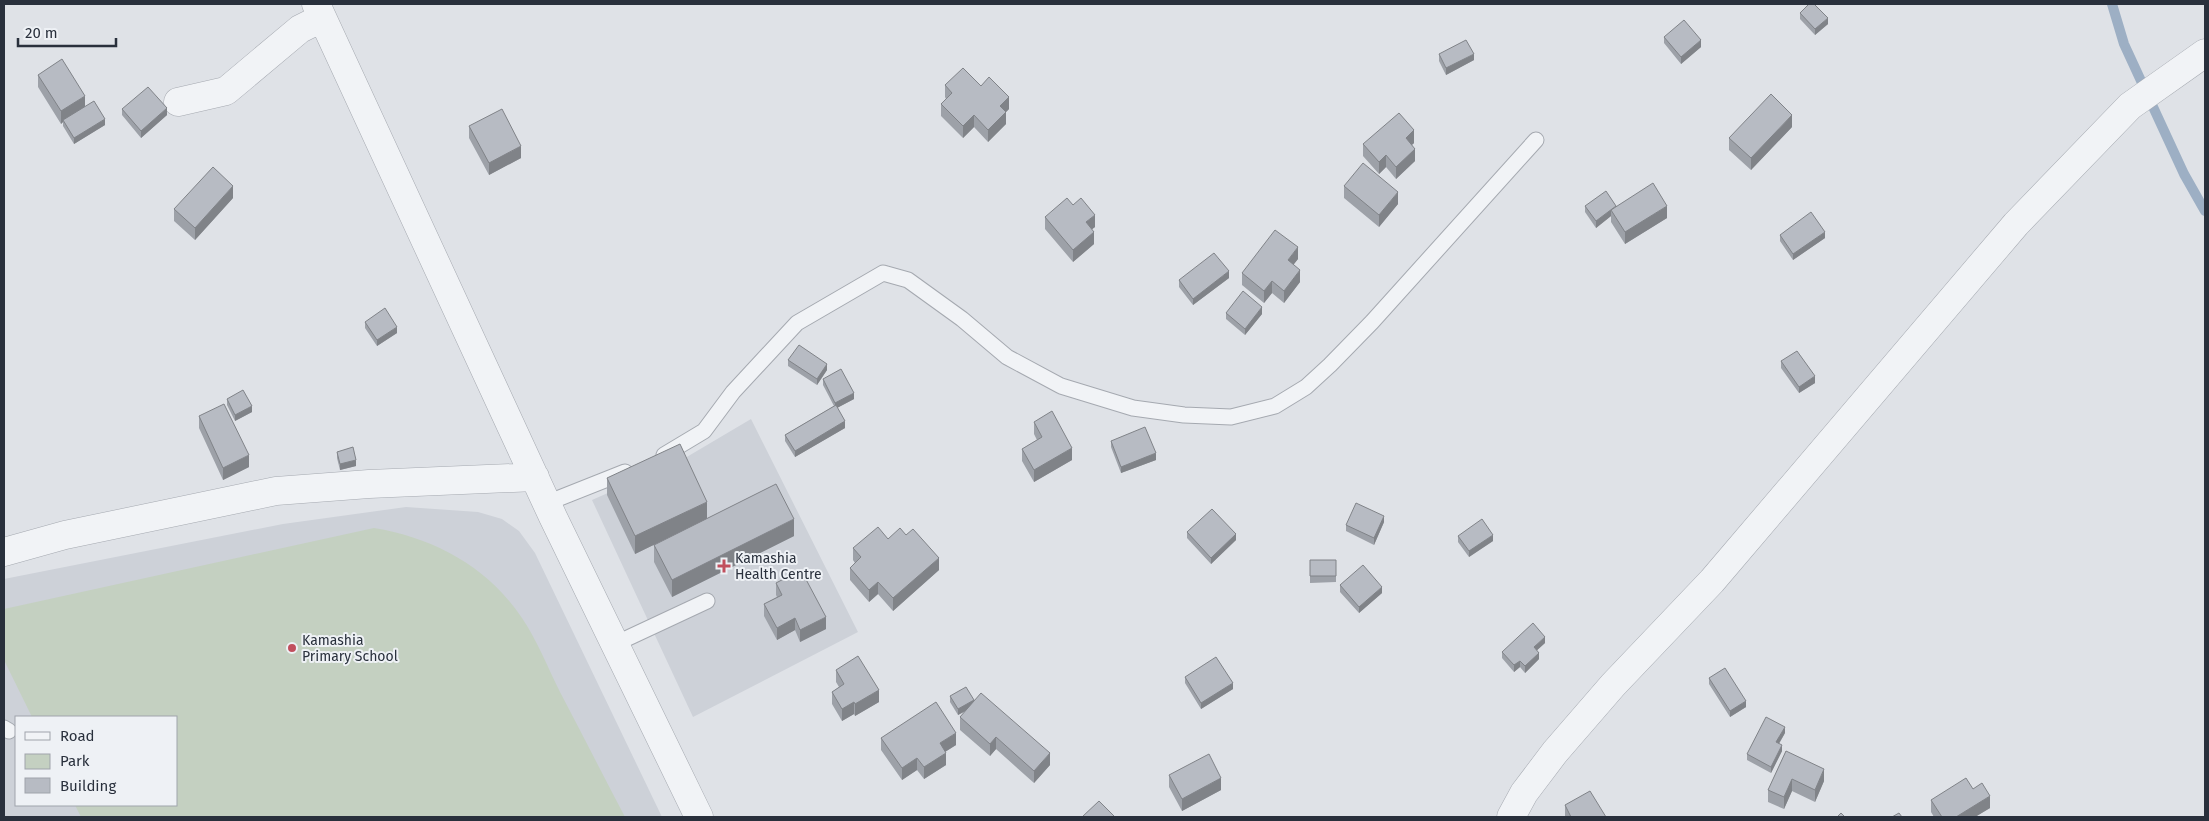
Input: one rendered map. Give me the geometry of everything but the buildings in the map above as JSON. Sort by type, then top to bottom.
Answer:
[{"type":"street","points":[[178,102],[226,91],[319,11],[547,503],[698,817]]},
{"type":"street","points":[[1510,817],[1524,793],[1555,752],[1614,685],[1712,581],[2016,224],[2130,106],[2205,54]]},
{"type":"street","points":[[4,552],[65,535],[276,491],[369,484],[535,477]]},
{"type":"lane","points":[[547,503],[644,464],[704,431],[733,392],[797,323],[883,274],[908,280],[962,320],[1007,357],[1061,386],[1133,408],[1184,415],[1231,417],[1275,406],[1306,387],[1330,365],[1372,322],[1536,140]]},
{"type":"lane","points":[[615,644],[707,601]]},
{"type":"shaded area","name":"Kamashia Health Centre","points":[[751,419],[858,632],[693,717],[592,500],[680,461]]},
{"type":"shaded area","name":"Kamashia Primary School","points":[[406,507],[478,512],[502,519],[519,531],[535,553],[662,817],[4,817],[4,579],[283,524]]},
{"type":"green space","name":"Kamashia Primary School","points":[[374,528],[418,539],[438,547],[476,569],[493,583],[522,618],[533,635],[560,692],[625,817],[81,817],[76,806],[178,806],[178,716],[32,716],[4,660],[4,609]]},
{"type":"waterway","points":[[2112,4],[2124,44],[2184,174],[2205,211]]},
{"type":"place","name":"Kamashia Health Centre","points":[[724,566]]},
{"type":"place","name":"Kamashia Primary School","points":[[292,648]]}]
